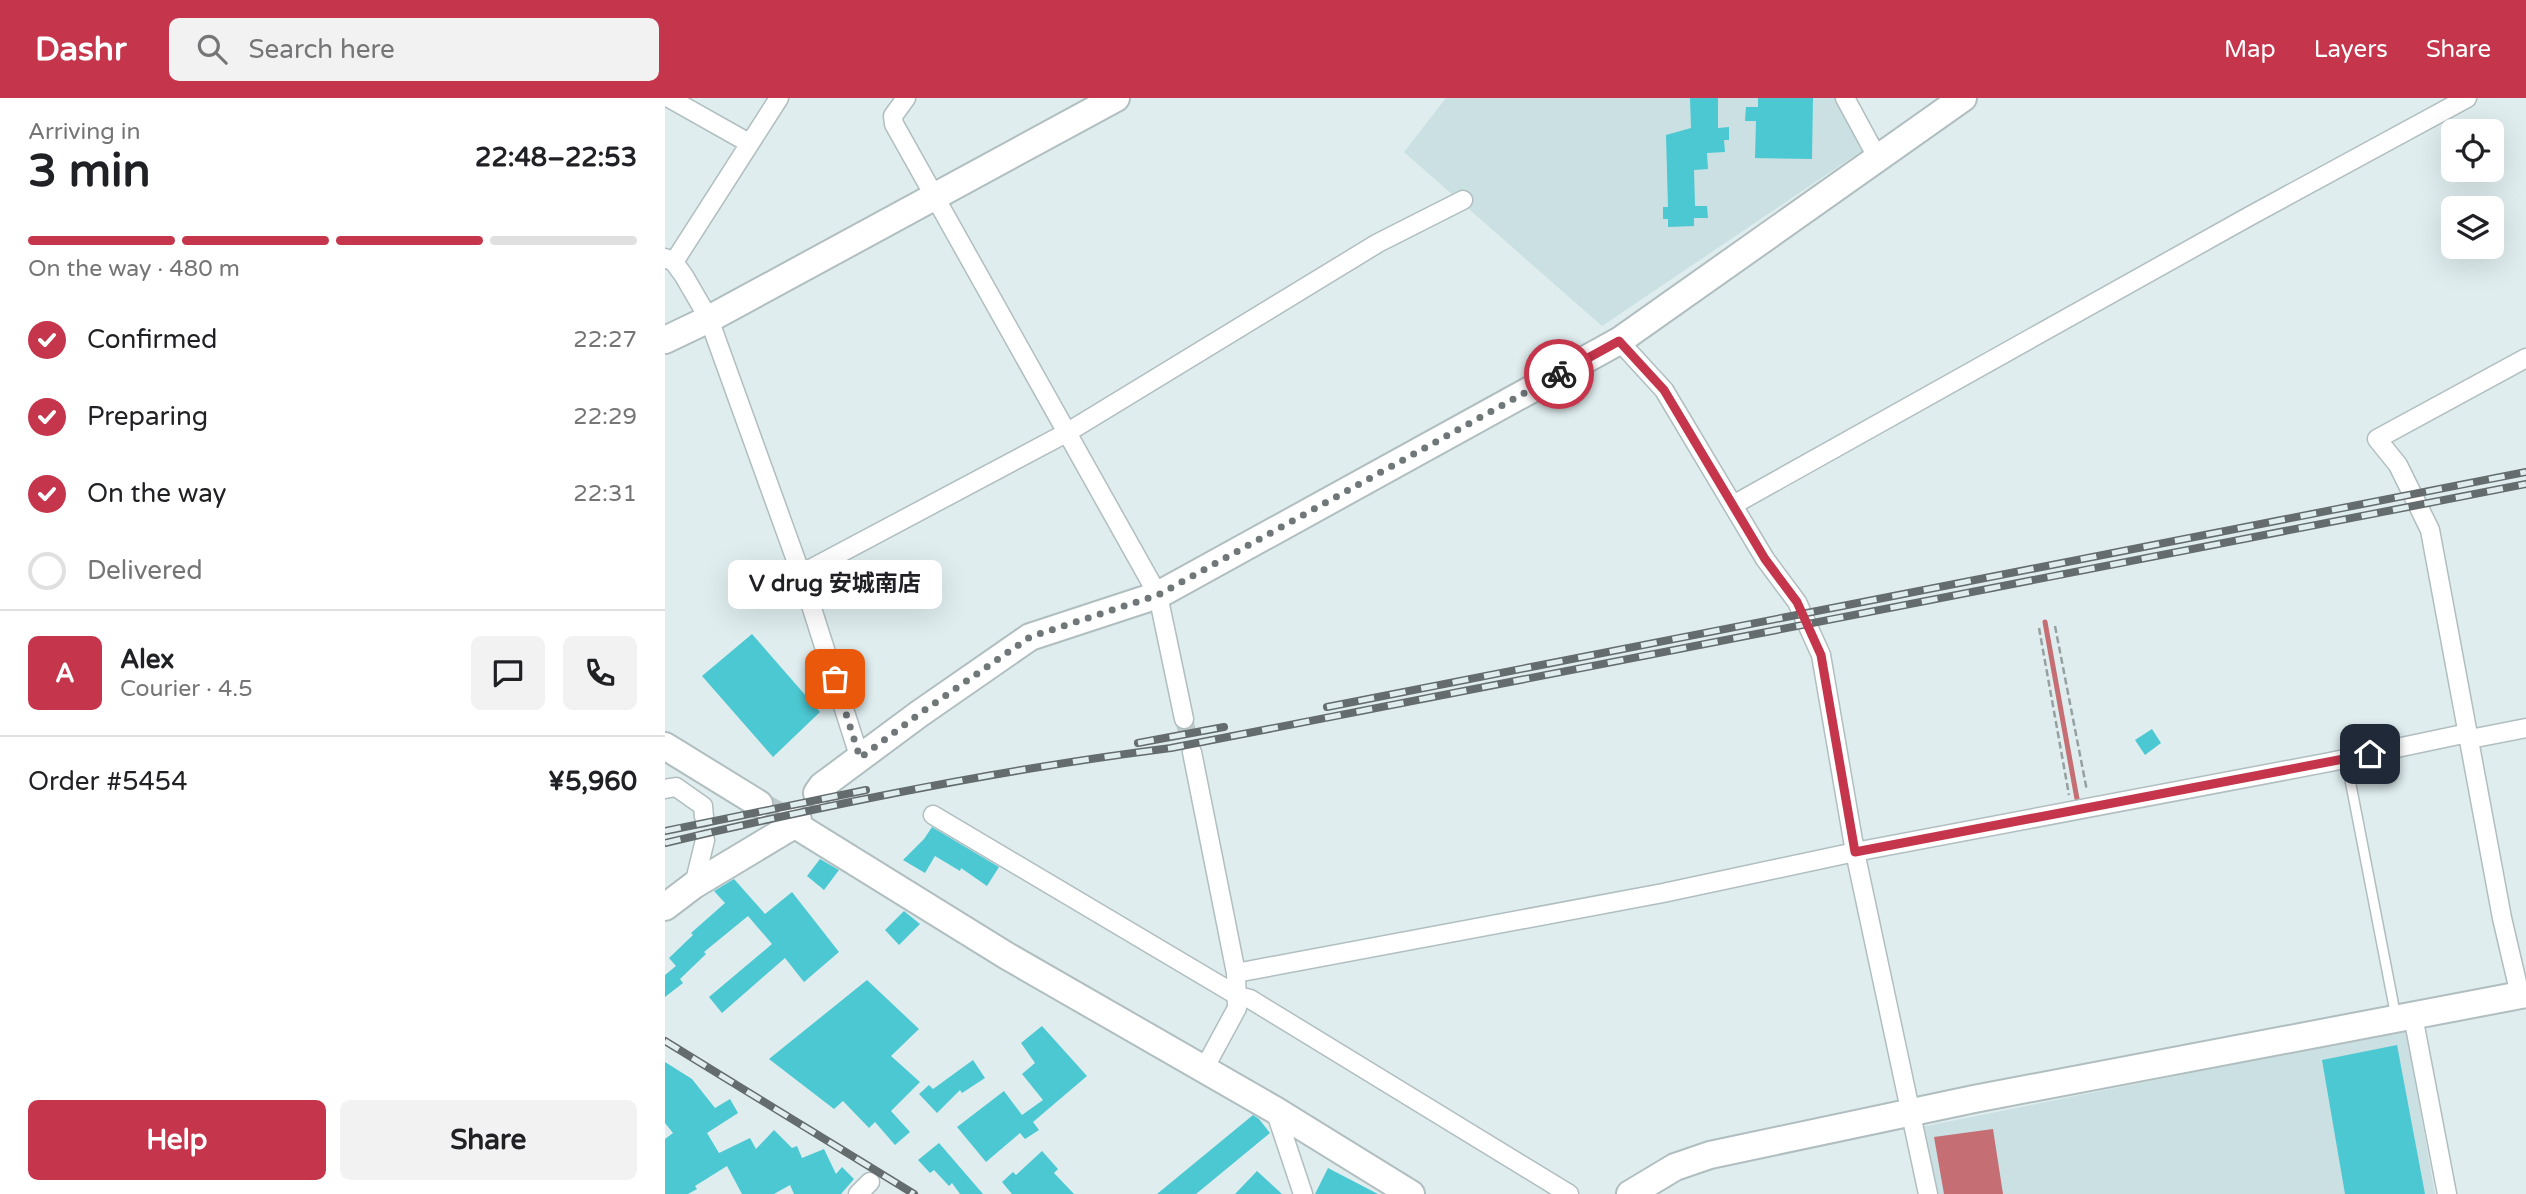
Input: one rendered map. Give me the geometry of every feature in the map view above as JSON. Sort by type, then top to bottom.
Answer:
[{"type":"street","points":[[669,98],[749,143]]},
{"type":"street","points":[[779,98],[669,260],[709,319],[801,573],[860,758]]},
{"type":"street","points":[[906,98],[893,116],[894,124],[1158,595],[1184,719]]},
{"type":"street","points":[[665,340],[709,319],[1116,98]]},
{"type":"street","points":[[1845,98],[1877,158]]},
{"type":"street","points":[[817,793],[822,786],[919,714],[1030,637],[1158,595],[1619,341],[1963,98]]},
{"type":"street","points":[[1733,505],[2248,217],[2467,98]]},
{"type":"street","points":[[801,573],[1068,432],[1378,243],[1463,200]]},
{"type":"street","points":[[1619,341],[1664,390],[1765,559],[1797,602],[1821,655],[1855,852],[1929,1194]]},
{"type":"street","points":[[1630,1194],[1675,1167],[1710,1155],[1973,1099],[2523,994],[2502,918],[2430,530],[2398,465],[2377,439],[2526,358]]},
{"type":"street","points":[[1236,973],[1663,894],[1855,852],[2469,736],[2526,728]]},
{"type":"street","points":[[665,747],[759,804]]},
{"type":"street","points":[[1192,752],[1236,973],[1238,996],[1237,1008],[1204,1069]]},
{"type":"street","points":[[665,789],[676,787],[694,799],[703,806],[703,817]]},
{"type":"street","points":[[933,815],[1238,996],[1250,999],[1569,1194]]},
{"type":"street","points":[[665,907],[694,885],[794,822],[1007,956],[1275,1110],[1411,1194]]},
{"type":"street","points":[[694,885],[705,840]]},
{"type":"street","points":[[2404,1017],[2448,1194]]},
{"type":"street","points":[[1275,1110],[1303,1194]]},
{"type":"lane","points":[[2346,759],[2404,1017]]},
{"type":"path","points":[[2056,626],[2091,808]]},
{"type":"path","points":[[2039,628],[2072,812]]},
{"type":"shaded area","points":[[1446,98],[1839,98],[1866,148],[1602,326],[1404,152]]},
{"type":"shaded area","points":[[2406,1030],[2435,1194],[1937,1194],[1921,1127]]},
{"type":"shaded area","points":[[1993,1129],[2003,1194],[1944,1194],[1934,1137]]},
{"type":"building","points":[[1690,98],[1718,98],[1718,128],[1729,127],[1729,140],[1724,140],[1725,152],[1707,153],[1708,169],[1694,170],[1695,206],[1707,206],[1708,218],[1694,218],[1694,226],[1668,227],[1668,219],[1663,219],[1663,207],[1668,207],[1666,135],[1691,128]]},
{"type":"building","points":[[1758,98],[1813,98],[1812,159],[1755,158],[1756,121],[1745,121],[1746,107],[1758,107]]},
{"type":"building","points":[[752,634],[820,712],[773,757],[702,676]]},
{"type":"building","points":[[2152,729],[2161,743],[2145,755],[2135,740]]},
{"type":"building","points":[[932,827],[999,867],[987,886],[961,868],[960,871],[935,856],[925,873],[903,860]]},
{"type":"building","points":[[820,859],[839,870],[824,890],[807,876]]},
{"type":"building","points":[[734,879],[765,914],[792,892],[839,952],[804,982],[785,958],[722,1013],[709,997],[772,944],[748,916],[704,952],[706,954],[680,979],[683,983],[665,997],[665,975],[676,966],[669,958],[693,935],[691,933],[725,903],[714,891]]},
{"type":"building","points":[[904,911],[920,924],[899,945],[885,930]]},
{"type":"building","points":[[867,980],[919,1029],[891,1056],[920,1082],[891,1111],[910,1132],[895,1145],[875,1122],[869,1128],[843,1101],[834,1109],[769,1059]]},
{"type":"building","points":[[1042,1026],[1087,1076],[1033,1122],[1039,1130],[1025,1139],[1020,1133],[986,1162],[957,1127],[1004,1091],[1022,1115],[1043,1100],[1022,1074],[1035,1063],[1021,1043]]},
{"type":"building","points":[[2397,1045],[2425,1194],[2345,1194],[2322,1060]]},
{"type":"building","points":[[973,1060],[985,1078],[962,1093],[960,1090],[937,1113],[919,1094],[929,1085],[933,1089]]},
{"type":"building","points":[[665,1062],[692,1079],[715,1108],[730,1099],[738,1113],[707,1133],[719,1153],[750,1138],[756,1149],[774,1130],[792,1148],[797,1146],[802,1158],[824,1149],[836,1174],[842,1167],[854,1179],[841,1194],[794,1194],[790,1185],[774,1194],[742,1194],[727,1166],[695,1186],[697,1189],[688,1194],[665,1194],[665,1139],[673,1133],[665,1123]]},
{"type":"building","points":[[1253,1115],[1270,1133],[1196,1194],[1157,1194]]},
{"type":"building","points":[[939,1143],[983,1194],[960,1194],[952,1183],[949,1186],[934,1170],[930,1173],[918,1160]]},
{"type":"building","points":[[1042,1151],[1058,1169],[1054,1173],[1074,1194],[1012,1194],[1002,1182],[1013,1172],[1016,1175]]},
{"type":"building","points":[[1328,1168],[1378,1194],[1315,1194]]},
{"type":"building","points":[[1257,1171],[1282,1194],[1235,1194]]},
{"type":"waterway","points":[[2045,622],[2077,799]]},
{"type":"tunnel","points":[[1184,719],[1192,752]]},
{"type":"tunnel","points":[[759,804],[789,821]]},
{"type":"railway","points":[[1327,707],[2526,472]]},
{"type":"railway","points":[[665,843],[917,789],[1044,766],[1171,748],[2526,484]]},
{"type":"railway","points":[[1138,743],[1224,727]]},
{"type":"railway","points":[[665,831],[866,790]]},
{"type":"railway","points":[[665,1041],[914,1194]]},
{"type":"way so far","points":[[835,679],[860,758],[1030,637],[1158,595],[1559,374]]},
{"type":"place","name":"V drug 安城南店","points":[[835,679]]},
{"type":"route","points":[[1559,374],[1619,341],[1664,390],[1765,559],[1797,602],[1821,655],[1855,852],[2370,754]]}]
